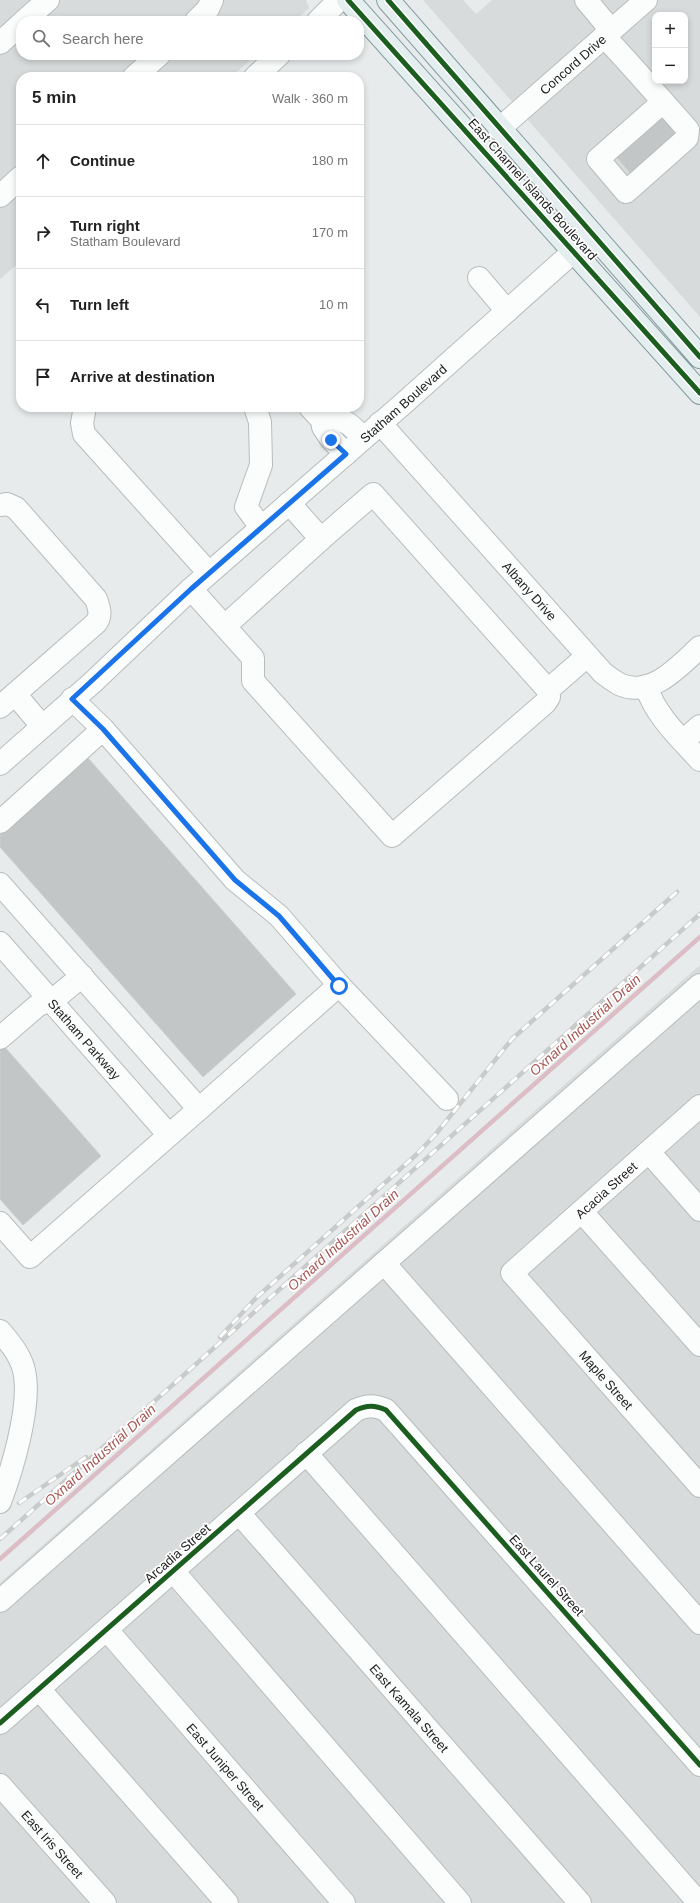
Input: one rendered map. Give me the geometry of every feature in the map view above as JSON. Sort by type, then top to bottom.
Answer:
[{"type":"main road","name":"East Channel Islands Boulevard","points":[[348,0],[362,16]]},
{"type":"main road","points":[[368,0],[398,37],[422,82],[462,110],[479,127],[486,131],[492,132],[499,129]]},
{"type":"main road","name":"East Channel Islands Boulevard","points":[[388,0],[499,129],[700,357]]},
{"type":"main road","name":"East Channel Islands Boulevard","points":[[364,18],[700,394]]},
{"type":"street","points":[[30,16],[48,0]]},
{"type":"street","points":[[201,16],[208,9],[212,0]]},
{"type":"street","points":[[323,16],[339,0]]},
{"type":"street","points":[[586,0],[608,33],[663,102]]},
{"type":"street","name":"Concord Drive","points":[[499,129],[646,0]]},
{"type":"street","points":[[0,43],[16,29]]},
{"type":"street","points":[[140,72],[153,60]]},
{"type":"street","points":[[260,72],[274,60]]},
{"type":"street","points":[[0,196],[16,182]]},
{"type":"street","name":"Statham Boulevard","points":[[0,764],[191,589],[380,424],[592,235]]},
{"type":"street","points":[[479,278],[508,311]]},
{"type":"street","points":[[85,412],[82,423],[84,434],[209,573]]},
{"type":"street","points":[[257,412],[260,422],[261,465],[246,507],[261,528]]},
{"type":"street","points":[[316,413],[344,420],[363,438]]},
{"type":"street","points":[[316,413],[331,440],[346,454]]},
{"type":"street","name":"Albany Drive","points":[[380,424],[603,673],[620,684],[633,687],[646,686],[659,682],[668,676],[700,647]]},
{"type":"street","points":[[191,589],[253,658],[253,681],[392,836],[545,704],[549,697],[548,690],[373,494],[225,626]]},
{"type":"street","points":[[289,503],[321,539]]},
{"type":"street","points":[[0,505],[7,504],[16,508],[96,598],[100,612],[96,623],[7,701],[42,726]]},
{"type":"street","points":[[548,690],[587,656]]},
{"type":"street","points":[[646,686],[649,695],[665,720],[700,760]]},
{"type":"street","points":[[72,699],[103,729],[235,880],[279,916],[339,986],[447,1099]]},
{"type":"street","points":[[683,741],[700,726]]},
{"type":"street","points":[[0,822],[103,729]]},
{"type":"street","points":[[0,884],[199,1109]]},
{"type":"street","name":"Statham Parkway","points":[[0,944],[168,1134]]},
{"type":"street","points":[[0,1038],[37,1006],[59,995],[82,976]]},
{"type":"street","points":[[0,1601],[700,985]]},
{"type":"street","points":[[0,1223],[30,1257],[168,1134],[199,1109],[339,986]]},
{"type":"street","name":"Acacia Street","points":[[512,1273],[700,1106]]},
{"type":"street","points":[[649,1152],[700,1210]]},
{"type":"street","points":[[582,1212],[700,1345]]},
{"type":"street","points":[[384,1263],[700,1623]]},
{"type":"street","name":"Maple Street","points":[[512,1273],[700,1486]]},
{"type":"street","points":[[0,1330],[16,1350],[25,1375],[24,1409],[11,1474],[0,1502]]},
{"type":"street","name":"Arcadia Street","points":[[0,1723],[356,1410],[364,1406],[372,1405]]},
{"type":"street","name":"East Laurel Street","points":[[372,1405],[386,1410],[700,1765]]},
{"type":"street","points":[[306,1453],[697,1901]]},
{"type":"street","name":"East Kamala Street","points":[[239,1513],[580,1903]]},
{"type":"street","points":[[173,1571],[460,1903]]},
{"type":"street","name":"East Juniper Street","points":[[107,1630],[344,1903]]},
{"type":"street","points":[[40,1689],[227,1903]]},
{"type":"street","name":"East Iris Street","points":[[0,1785],[105,1903]]},
{"type":"shaded area","points":[[0,0],[306,0],[309,8],[300,16],[16,16],[16,60],[250,60],[237,72],[16,72],[16,265],[0,279]]},
{"type":"shaded area","points":[[423,0],[463,0],[476,14],[492,0],[700,0],[700,317]]},
{"type":"shaded area","points":[[700,965],[700,1903],[0,1903],[0,1583]]},
{"type":"building","points":[[660,115],[677,135],[632,175],[615,155]]},
{"type":"building","points":[[88,758],[296,994],[203,1077],[0,847],[0,835]]},
{"type":"building","points":[[2,1044],[101,1156],[23,1225],[0,1199],[0,1046]]},
{"type":"waterway","name":"Oxnard Industrial Drain","points":[[0,1559],[700,937]]},
{"type":"railway","points":[[220,1337],[256,1298],[416,1155],[435,1135],[512,1039],[677,892]]},
{"type":"railway","points":[[0,1539],[700,914]]},
{"type":"railway","points":[[19,1503],[86,1457]]},
{"type":"cycle path","points":[[348,0],[362,16]]},
{"type":"cycle path","points":[[388,0],[700,357]]},
{"type":"cycle path","points":[[364,18],[700,393]]},
{"type":"cycle path","points":[[0,1723],[356,1410],[371,1406],[386,1410],[700,1765]]},
{"type":"route","points":[[331,440],[346,454],[191,589],[92,683],[72,699],[103,729],[235,880],[279,916],[339,986]]}]
